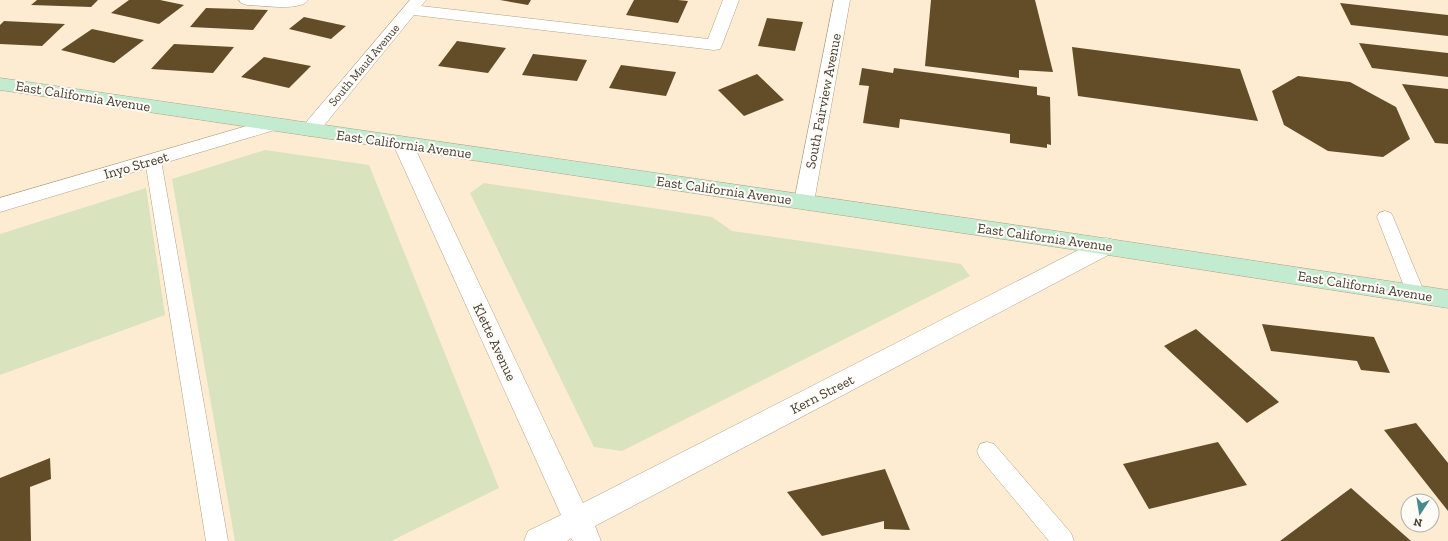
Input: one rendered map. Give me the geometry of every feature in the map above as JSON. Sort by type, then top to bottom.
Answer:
[{"type":"main road","name":"East California Avenue","points":[[0,84],[271,125],[1106,246],[1448,299]]},
{"type":"street","points":[[247,0],[296,2],[300,0]]},
{"type":"street","points":[[414,5],[714,45],[731,0]]},
{"type":"street","name":"South Fairview Avenue","points":[[804,202],[842,0]]},
{"type":"street","name":"South Maud Avenue","points":[[310,130],[414,5]]},
{"type":"street","name":"Inyo Street","points":[[0,205],[271,125]]},
{"type":"street","name":"Klette Avenue","points":[[403,144],[582,531]]},
{"type":"street","name":"Kern Street","points":[[538,541],[582,531],[1106,246]]},
{"type":"lane","points":[[153,160],[217,541]]},
{"type":"lane","points":[[1385,217],[1416,294]]},
{"type":"lane","points":[[986,451],[1064,541]]},
{"type":"green space","points":[[265,150],[369,165],[499,488],[391,541],[235,541],[172,179]]},
{"type":"green space","points":[[484,183],[712,217],[732,231],[961,264],[970,276],[622,451],[594,447],[470,193]]},
{"type":"green space","points":[[146,188],[165,315],[0,375],[0,234]]},
{"type":"building","points":[[37,0],[98,0],[91,7],[31,5]]},
{"type":"building","points":[[129,0],[160,0],[184,5],[159,24],[111,13]]},
{"type":"building","points":[[500,0],[531,0],[528,5]]},
{"type":"building","points":[[634,0],[688,1],[678,23],[626,15]]},
{"type":"building","points":[[931,0],[1035,0],[1053,72],[1019,70],[1019,78],[925,66]]},
{"type":"building","points":[[1340,3],[1448,15],[1448,36],[1351,25]]},
{"type":"building","points":[[206,8],[268,10],[253,30],[190,27]]},
{"type":"building","points":[[304,17],[346,26],[331,39],[289,29]]},
{"type":"building","points":[[767,18],[803,22],[795,51],[758,46]]},
{"type":"building","points":[[4,21],[65,24],[42,46],[0,44],[0,25]]},
{"type":"building","points":[[92,29],[144,40],[114,63],[61,50]]},
{"type":"building","points":[[457,41],[506,48],[488,73],[438,66]]},
{"type":"building","points":[[1359,43],[1448,53],[1448,77],[1372,68]]},
{"type":"building","points":[[174,44],[234,47],[213,73],[151,69]]},
{"type":"building","points":[[1072,47],[1240,69],[1258,121],[1078,96]]},
{"type":"building","points":[[533,54],[587,60],[577,81],[522,75]]},
{"type":"building","points":[[264,57],[311,66],[289,88],[241,77]]},
{"type":"building","points":[[621,65],[676,72],[666,96],[609,88]]},
{"type":"building","points":[[862,68],[893,73],[894,68],[1037,87],[1037,95],[1050,97],[1051,145],[1047,144],[1047,148],[1010,143],[1010,134],[900,119],[899,128],[863,123],[869,86],[859,85]]},
{"type":"building","points":[[757,74],[784,100],[744,116],[718,90]]},
{"type":"building","points":[[1298,76],[1350,82],[1396,107],[1410,139],[1383,157],[1328,151],[1284,125],[1272,91]]},
{"type":"building","points":[[1402,84],[1448,89],[1448,144],[1435,143]]},
{"type":"building","points":[[1262,324],[1374,337],[1390,373],[1361,370],[1357,361],[1271,351]]},
{"type":"building","points":[[1196,329],[1279,402],[1247,423],[1164,346]]},
{"type":"building","points":[[1416,423],[1448,463],[1448,511],[1440,501],[1440,493],[1434,493],[1384,430]]},
{"type":"building","points":[[1218,442],[1247,485],[1149,509],[1123,464]]},
{"type":"building","points":[[50,458],[51,479],[30,487],[31,541],[0,541],[0,478]]},
{"type":"building","points":[[885,469],[910,530],[884,529],[884,521],[822,536],[787,492]]},
{"type":"building","points":[[1351,488],[1400,531],[1400,533],[1411,541],[1280,541]]}]
